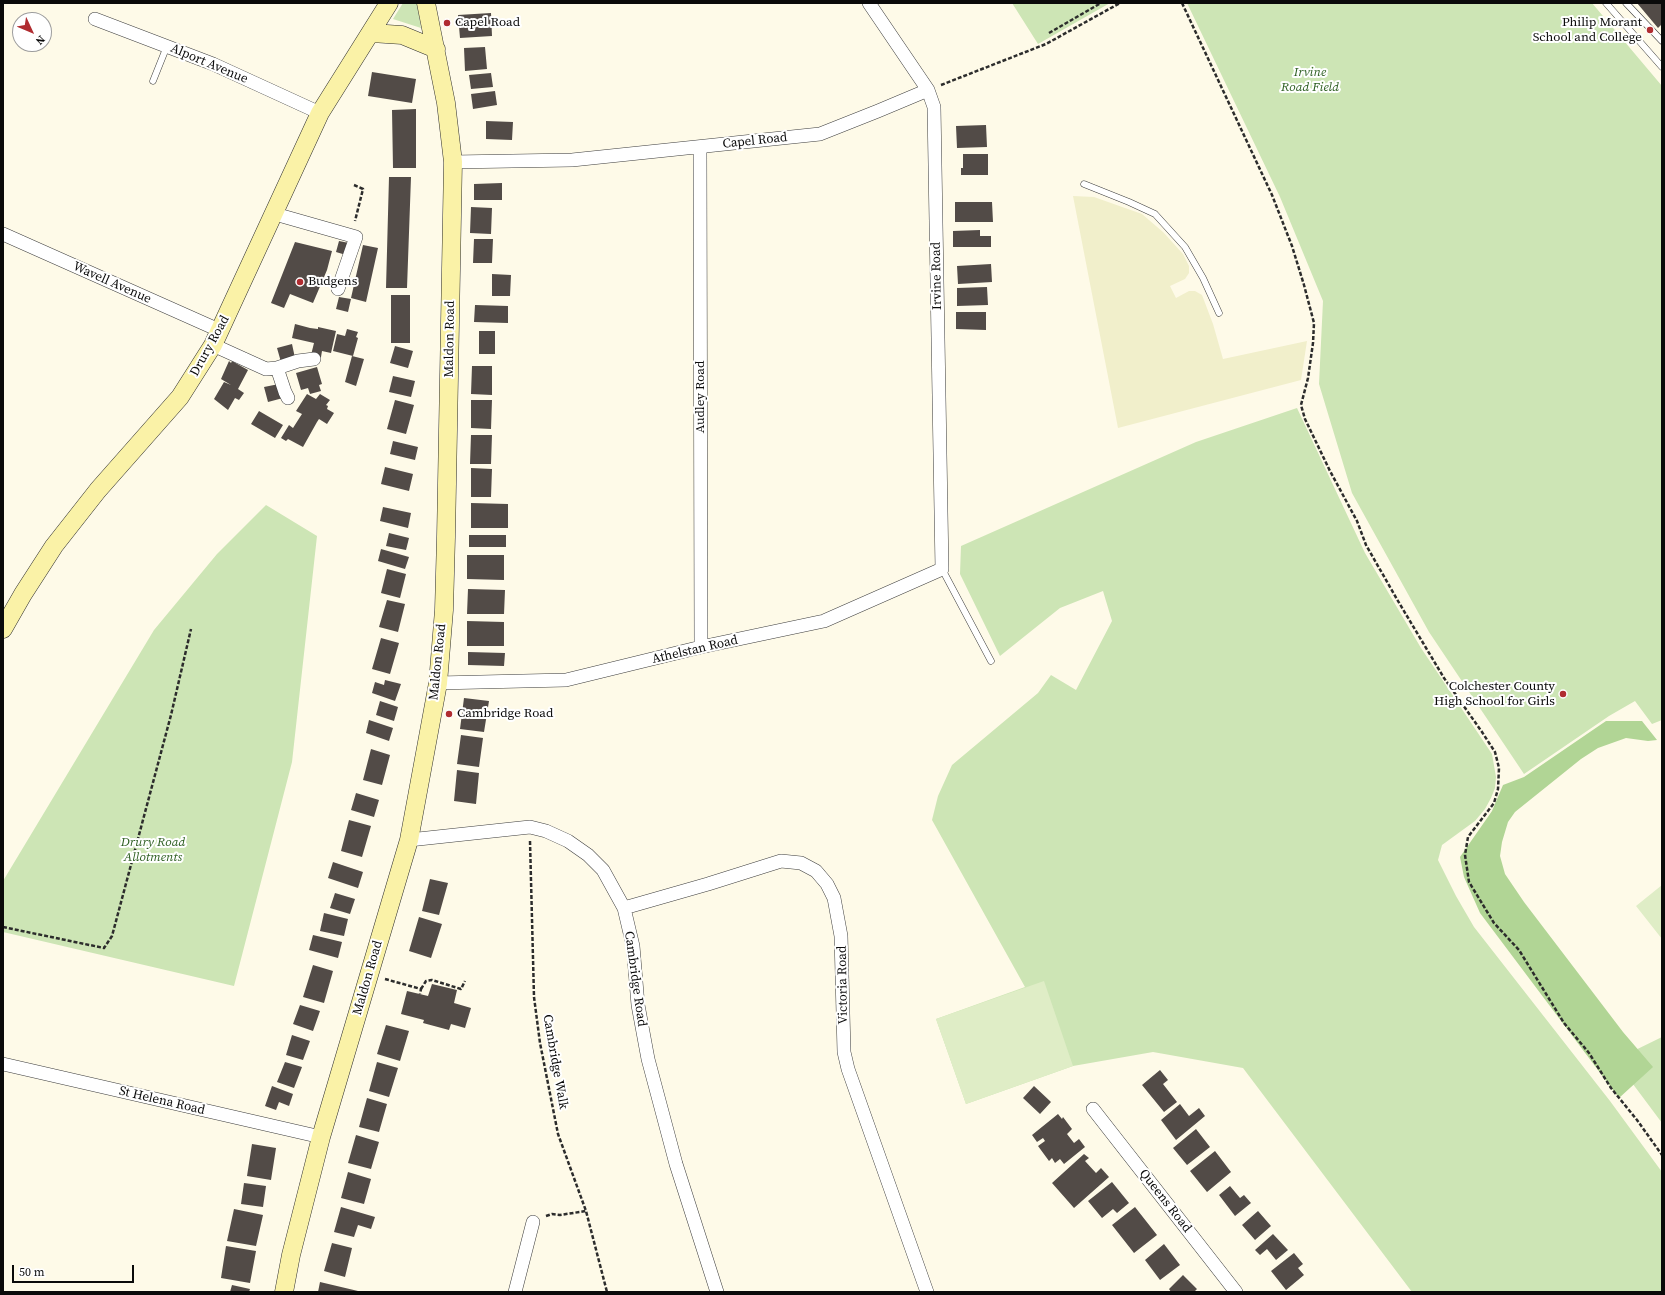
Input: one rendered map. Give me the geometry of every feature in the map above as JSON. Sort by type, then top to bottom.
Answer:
[{"type":"main road","name":"Drury Road","points":[[3,629],[23,594],[54,546],[98,490],[180,397],[217,338],[320,113],[389,3]]},
{"type":"main road","name":"Maldon Road","points":[[284,1292],[291,1255],[321,1137],[409,840],[438,683],[444,610],[453,162],[446,103],[428,9]]},
{"type":"main road","points":[[371,33],[402,35],[436,49]]},
{"type":"street","name":"Irvine Road","points":[[869,3],[928,90],[934,107],[942,569]]},
{"type":"street","name":"Alport Avenue","points":[[95,19],[213,64],[320,113]]},
{"type":"street","name":"Capel Road","points":[[453,162],[572,160],[820,134],[878,112],[928,90]]},
{"type":"street","name":"Audley Road","points":[[700,147],[701,647]]},
{"type":"street","points":[[274,214],[356,237],[338,289]]},
{"type":"street","name":"Wavell Avenue","points":[[3,234],[217,338],[266,369],[278,368]]},
{"type":"street","points":[[288,398],[278,368],[298,361],[314,359]]},
{"type":"street","name":"Athelstan Road","points":[[438,683],[566,680],[701,647],[824,622],[942,569]]},
{"type":"street","name":"Cambridge Road","points":[[409,840],[530,827],[546,831],[568,841],[588,855],[603,870],[624,908],[633,946],[638,1005],[648,1060],[676,1164],[716,1292]]},
{"type":"street","name":"Victoria Road","points":[[624,908],[781,861],[802,863],[816,871],[827,884],[834,898],[842,936],[844,1052],[848,1069],[927,1292]]},
{"type":"street","name":"St Helena Road","points":[[3,1064],[321,1137]]},
{"type":"street","name":"Queens Road","points":[[1093,1109],[1236,1292]]},
{"type":"street","points":[[514,1292],[533,1222]]},
{"type":"lane","points":[[1606,3],[1662,67]]},
{"type":"lane","points":[[1626,3],[1662,41]]},
{"type":"lane","points":[[153,81],[167,46]]},
{"type":"lane","points":[[1084,184],[1155,214],[1185,247],[1203,278],[1219,313]]},
{"type":"lane","points":[[942,569],[992,661]]},
{"type":"path","points":[[1049,33],[1101,3]]},
{"type":"path","points":[[928,90],[1046,44],[1120,3]]},
{"type":"path","points":[[1182,3],[1272,195],[1292,246],[1304,285],[1314,323],[1308,378],[1301,405],[1305,419],[1330,471],[1357,521],[1366,545],[1398,602],[1444,678],[1482,732],[1494,752],[1499,768],[1498,789],[1494,803],[1468,837],[1465,855],[1469,882],[1494,923],[1519,950],[1564,1023],[1589,1053],[1611,1088],[1637,1120],[1662,1155]]},
{"type":"path","points":[[352,235],[363,188],[354,185]]},
{"type":"path","points":[[3,927],[104,948],[112,936],[171,715],[191,629]]},
{"type":"path","name":"Cambridge Walk","points":[[530,827],[534,997],[540,1044],[558,1134],[586,1211],[607,1292]]},
{"type":"path","points":[[369,976],[421,989]]},
{"type":"path","points":[[420,994],[426,981],[432,980],[461,989],[465,981]]},
{"type":"path","points":[[533,1222],[552,1214],[560,1215],[586,1211]]},
{"type":"shaded area","points":[[1073,196],[1094,197],[1142,214],[1163,232],[1183,254],[1189,266],[1189,273],[1185,279],[1170,286],[1176,298],[1189,291],[1195,291],[1202,295],[1213,324],[1223,359],[1307,341],[1301,380],[1118,428]]},
{"type":"green space","points":[[403,3],[417,3],[421,28],[393,19]]},
{"type":"green space","points":[[1012,3],[1110,3],[1038,44]]},
{"type":"green space","name":"Irvine Road Field","points":[[1187,3],[1592,3],[1662,86],[1662,720],[1652,724],[1635,701],[1609,716],[1524,774],[1429,632],[1352,493],[1319,384],[1323,301],[1280,197]]},
{"type":"green space","points":[[1297,408],[1365,553],[1421,648],[1492,754],[1496,777],[1495,788],[1491,798],[1485,809],[1475,821],[1442,845],[1438,860],[1474,927],[1610,1101],[1662,1172],[1662,1292],[1412,1292],[1243,1068],[1153,1052],[1073,1066],[966,1104],[936,1019],[1025,987],[932,820],[938,796],[952,765],[1038,693],[1051,675],[1076,690],[1112,621],[1103,591],[1060,608],[1000,656],[960,574],[961,546],[1196,442]]},
{"type":"green space","name":"Drury Road Allotments","points":[[266,505],[317,536],[292,762],[234,986],[3,932],[3,881],[154,630],[217,554]]},
{"type":"green space","points":[[1606,721],[1642,721],[1657,740],[1648,741],[1626,738],[1598,748],[1581,759],[1515,812],[1508,822],[1502,842],[1500,856],[1505,874],[1524,902],[1623,1032],[1653,1067],[1619,1098],[1480,913],[1464,877],[1460,857],[1492,811],[1503,785],[1524,777]]},
{"type":"green space","points":[[1662,885],[1662,939],[1636,906]]},
{"type":"green space","points":[[1044,981],[1073,1066],[966,1104],[936,1019]]},
{"type":"green space","points":[[1662,1037],[1662,1123],[1615,1060]]},
{"type":"building","points":[[1637,3],[1662,3],[1662,24],[1658,28]]},
{"type":"building","points":[[491,13],[492,36],[460,38],[458,15]]},
{"type":"building","points":[[485,47],[487,69],[465,71],[464,48]]},
{"type":"building","points":[[372,72],[416,79],[412,103],[368,96]]},
{"type":"building","points":[[491,73],[493,87],[471,89],[469,75]]},
{"type":"building","points":[[495,91],[497,105],[473,109],[471,94]]},
{"type":"building","points":[[416,109],[416,168],[393,168],[392,110]]},
{"type":"building","points":[[486,121],[513,122],[512,140],[486,139]]},
{"type":"building","points":[[986,125],[987,147],[957,148],[956,126]]},
{"type":"building","points":[[963,154],[988,154],[988,175],[961,175],[961,168],[963,168]]},
{"type":"building","points":[[389,177],[411,177],[407,288],[386,288]]},
{"type":"building","points":[[502,183],[502,200],[474,200],[474,184]]},
{"type":"building","points":[[955,202],[992,202],[993,222],[955,222]]},
{"type":"building","points":[[471,207],[492,208],[491,234],[470,233]]},
{"type":"building","points":[[980,230],[980,236],[991,236],[991,247],[953,247],[953,231]]},
{"type":"building","points":[[474,239],[493,239],[492,263],[473,263]]},
{"type":"building","points":[[339,241],[349,243],[346,255],[336,252]]},
{"type":"building","name":"Budgens","points":[[295,242],[332,251],[327,270],[313,303],[290,294],[284,308],[271,303]]},
{"type":"building","points":[[363,245],[378,248],[366,302],[351,298]]},
{"type":"building","points":[[991,264],[992,282],[958,284],[957,266]]},
{"type":"building","points":[[492,274],[511,275],[510,296],[492,296]]},
{"type":"building","points":[[987,287],[988,305],[957,306],[957,288]]},
{"type":"building","points":[[391,295],[410,295],[410,343],[391,343]]},
{"type":"building","points":[[339,297],[351,299],[348,312],[336,309]]},
{"type":"building","points":[[475,305],[508,306],[508,323],[474,322]]},
{"type":"building","points":[[956,312],[986,312],[986,330],[956,329]]},
{"type":"building","points":[[295,324],[310,328],[318,329],[318,327],[336,331],[331,353],[322,351],[321,357],[311,355],[314,343],[292,338]]},
{"type":"building","points":[[347,329],[358,332],[356,337],[358,338],[353,356],[333,351],[337,334],[345,336]]},
{"type":"building","points":[[479,331],[495,331],[495,354],[479,354]]},
{"type":"building","points":[[292,344],[295,358],[281,362],[277,348]]},
{"type":"building","points":[[395,346],[413,351],[408,368],[390,363]]},
{"type":"building","points":[[352,356],[364,359],[356,386],[345,382]]},
{"type":"building","points":[[229,361],[231,363],[232,361],[248,370],[238,389],[244,393],[239,400],[235,398],[228,410],[214,399],[224,382],[231,385],[221,379]]},
{"type":"building","points":[[472,366],[492,366],[492,395],[471,394]]},
{"type":"building","points":[[317,367],[322,384],[319,385],[321,391],[310,394],[308,388],[301,390],[296,373]]},
{"type":"building","points":[[393,376],[415,381],[411,397],[389,392]]},
{"type":"building","points":[[279,384],[283,398],[268,402],[264,387]]},
{"type":"building","points":[[307,394],[316,399],[320,394],[330,400],[326,405],[328,406],[327,409],[334,413],[327,424],[319,419],[303,447],[288,439],[286,441],[281,438],[289,425],[293,428],[302,414],[296,411]]},
{"type":"building","points":[[395,400],[414,405],[406,434],[387,429]]},
{"type":"building","points":[[471,400],[492,400],[491,429],[471,428]]},
{"type":"building","points":[[259,411],[283,425],[275,438],[251,424]]},
{"type":"building","points":[[471,435],[492,435],[491,464],[470,464]]},
{"type":"building","points":[[393,441],[418,447],[415,460],[390,454]]},
{"type":"building","points":[[385,467],[413,474],[409,491],[381,484]]},
{"type":"building","points":[[471,468],[492,469],[491,497],[471,497]]},
{"type":"building","points":[[471,503],[508,504],[508,528],[471,528]]},
{"type":"building","points":[[383,507],[411,513],[408,528],[380,521]]},
{"type":"building","points":[[389,533],[409,538],[406,550],[386,546]]},
{"type":"building","points":[[469,535],[506,535],[506,547],[469,547]]},
{"type":"building","points":[[381,549],[409,557],[405,569],[378,561]]},
{"type":"building","points":[[467,555],[504,555],[504,580],[467,579]]},
{"type":"building","points":[[387,569],[406,574],[400,598],[381,593]]},
{"type":"building","points":[[468,589],[505,590],[504,614],[467,614]]},
{"type":"building","points":[[387,600],[405,604],[398,632],[379,627]]},
{"type":"building","points":[[467,621],[504,622],[504,646],[467,646]]},
{"type":"building","points":[[381,638],[399,643],[390,674],[372,669]]},
{"type":"building","points":[[468,652],[505,653],[504,666],[468,665]]},
{"type":"building","points":[[385,680],[401,684],[395,701],[372,693],[375,682],[384,685]]},
{"type":"building","points":[[464,698],[489,701],[484,732],[460,729]]},
{"type":"building","points":[[380,701],[398,707],[394,721],[376,715]]},
{"type":"building","points":[[369,720],[393,728],[389,741],[366,733]]},
{"type":"building","points":[[461,735],[483,738],[479,767],[457,764]]},
{"type":"building","points":[[371,749],[390,755],[382,785],[363,780]]},
{"type":"building","points":[[457,770],[479,773],[476,804],[454,801]]},
{"type":"building","points":[[356,793],[379,800],[374,817],[351,810]]},
{"type":"building","points":[[349,820],[371,826],[362,857],[341,851]]},
{"type":"building","points":[[333,862],[363,872],[358,888],[328,878]]},
{"type":"building","points":[[430,879],[448,883],[439,915],[422,911]]},
{"type":"building","points":[[335,893],[355,899],[350,914],[330,908]]},
{"type":"building","points":[[324,913],[348,919],[344,936],[320,931]]},
{"type":"building","points":[[419,917],[442,924],[431,958],[409,951]]},
{"type":"building","points":[[313,935],[342,942],[338,958],[309,950]]},
{"type":"building","points":[[313,965],[333,971],[324,1003],[303,997]]},
{"type":"building","points":[[432,984],[457,990],[454,1003],[471,1008],[465,1028],[451,1024],[449,1030],[423,1023],[424,1020],[401,1014],[407,991],[428,996]]},
{"type":"building","points":[[300,1005],[320,1011],[313,1031],[293,1024]]},
{"type":"building","points":[[386,1025],[409,1031],[400,1061],[377,1054]]},
{"type":"building","points":[[292,1035],[310,1041],[303,1060],[286,1055]]},
{"type":"building","points":[[285,1062],[302,1067],[294,1088],[277,1082]]},
{"type":"building","points":[[377,1062],[398,1068],[389,1097],[369,1091]]},
{"type":"building","points":[[1160,1070],[1168,1080],[1163,1084],[1177,1102],[1164,1112],[1142,1085]]},
{"type":"building","points":[[272,1086],[293,1094],[289,1106],[279,1102],[276,1110],[265,1106]]},
{"type":"building","points":[[1034,1086],[1051,1102],[1040,1114],[1023,1098]]},
{"type":"building","points":[[367,1098],[387,1104],[379,1132],[359,1127]]},
{"type":"building","points":[[1180,1104],[1189,1116],[1199,1108],[1205,1116],[1176,1140],[1161,1120]]},
{"type":"building","points":[[1058,1114],[1062,1119],[1063,1117],[1072,1129],[1067,1134],[1074,1143],[1079,1139],[1085,1147],[1064,1164],[1060,1159],[1055,1163],[1052,1158],[1049,1161],[1038,1146],[1045,1141],[1043,1138],[1037,1142],[1032,1135]]},
{"type":"building","points":[[1196,1129],[1210,1147],[1187,1165],[1173,1148]]},
{"type":"building","points":[[356,1135],[379,1142],[371,1169],[348,1163]]},
{"type":"building","points":[[252,1144],[276,1148],[271,1180],[247,1176]]},
{"type":"building","points":[[1215,1151],[1231,1172],[1207,1192],[1190,1171]]},
{"type":"building","points":[[1084,1154],[1089,1158],[1085,1161],[1096,1173],[1101,1168],[1109,1177],[1074,1208],[1052,1183]]},
{"type":"building","points":[[348,1172],[371,1179],[364,1204],[341,1198]]},
{"type":"building","points":[[1112,1182],[1129,1203],[1117,1213],[1113,1209],[1102,1218],[1088,1201]]},
{"type":"building","points":[[244,1183],[266,1186],[263,1207],[241,1204]]},
{"type":"building","points":[[1230,1186],[1240,1198],[1244,1195],[1251,1203],[1235,1216],[1219,1195]]},
{"type":"building","points":[[341,1207],[375,1217],[371,1229],[358,1225],[354,1237],[334,1232]]},
{"type":"building","points":[[1135,1207],[1157,1235],[1134,1253],[1112,1225]]},
{"type":"building","points":[[234,1209],[263,1215],[256,1246],[227,1241]]},
{"type":"building","points":[[1258,1211],[1271,1226],[1255,1240],[1242,1225]]},
{"type":"building","points":[[1273,1234],[1288,1250],[1276,1260],[1267,1249],[1260,1255],[1255,1250]]},
{"type":"building","points":[[332,1243],[352,1248],[345,1277],[324,1271]]},
{"type":"building","points":[[1164,1244],[1180,1265],[1160,1280],[1145,1260]]},
{"type":"building","points":[[226,1246],[256,1251],[250,1283],[221,1278]]},
{"type":"building","points":[[1294,1253],[1303,1264],[1298,1268],[1304,1275],[1286,1290],[1271,1271]]},
{"type":"building","points":[[1183,1275],[1197,1289],[1194,1292],[1171,1292],[1169,1289]]},
{"type":"building","points":[[320,1282],[358,1291],[358,1292],[318,1292]]},
{"type":"building","points":[[232,1285],[250,1289],[249,1292],[230,1292]]},
{"type":"place","name":"Capel Road","points":[[447,23]]},
{"type":"place","name":"Philip Morant School and College","points":[[1650,30]]},
{"type":"place","name":"Budgens","points":[[300,282]]},
{"type":"place","name":"Colchester County High School for Girls","points":[[1563,694]]},
{"type":"place","name":"Cambridge Road","points":[[449,714]]}]
